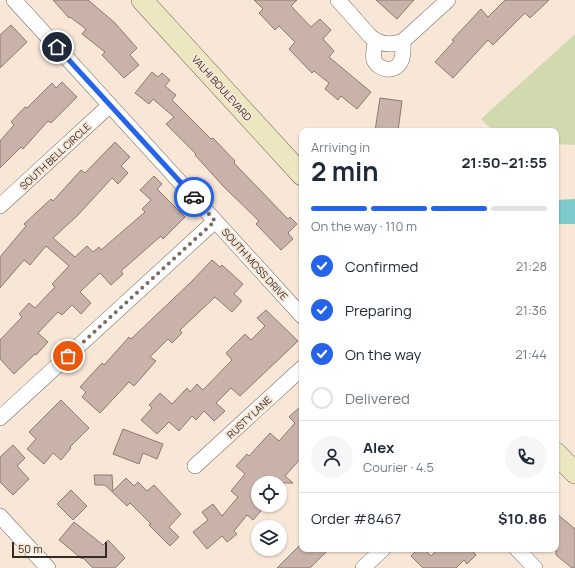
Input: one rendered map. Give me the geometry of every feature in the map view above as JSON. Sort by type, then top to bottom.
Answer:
[{"type":"street","name":"SOUTH MOSS DRIVE","points":[[14,0],[299,313]]},
{"type":"street","name":"VALHI BOULEVARD","points":[[142,0],[299,172]]},
{"type":"street","points":[[338,0],[376,41],[386,44],[396,44],[403,41],[448,0]]},
{"type":"street","points":[[376,41],[374,44],[374,59],[380,67],[388,70],[395,68],[400,63],[403,54],[403,41]]},
{"type":"street","name":"SOUTH BELL CIRCLE","points":[[0,206],[110,105]]},
{"type":"street","points":[[0,418],[215,221]]},
{"type":"street","name":"RUSTY LANE","points":[[195,466],[299,371]]},
{"type":"street","points":[[559,455],[575,473]]},
{"type":"street","points":[[0,516],[48,568]]},
{"type":"street","points":[[363,568],[380,552]]},
{"type":"street","points":[[520,552],[535,568]]},
{"type":"green space","points":[[575,34],[575,145],[559,144],[559,128],[490,128],[481,119]]},
{"type":"water","points":[[575,199],[575,224],[559,224],[559,200]]},
{"type":"building","points":[[53,0],[88,0],[114,22],[137,48],[130,55],[139,65],[124,78],[102,55],[105,52],[82,34],[86,29],[70,17],[69,18]]},
{"type":"building","points":[[254,0],[297,0],[291,6],[311,27],[320,19],[331,30],[323,39],[334,51],[329,57],[371,92],[357,109],[341,96],[338,100],[325,89],[329,83],[314,71],[312,73],[289,49],[295,42],[279,26],[275,30],[259,13],[263,9]]},
{"type":"building","points":[[376,0],[414,0],[397,19]]},
{"type":"building","points":[[505,0],[549,0],[530,18],[525,13],[493,45],[488,40],[453,78],[435,62],[454,41],[452,40],[481,9],[488,17]]},
{"type":"building","points":[[11,25],[27,42],[0,68],[0,35]]},
{"type":"building","points":[[152,72],[158,77],[162,73],[170,80],[165,86],[176,95],[172,100],[211,139],[213,138],[235,161],[234,163],[288,219],[290,217],[297,224],[288,233],[293,239],[281,250],[256,224],[259,221],[224,187],[195,155],[196,154],[166,124],[174,117],[153,99],[149,104],[135,93]]},
{"type":"building","points":[[62,82],[77,97],[51,123],[48,121],[23,149],[21,147],[0,168],[0,141],[14,125],[11,122],[25,107],[27,108],[52,83],[56,88]]},
{"type":"building","points":[[380,98],[402,101],[398,128],[375,128]]},
{"type":"building","points":[[115,142],[130,157],[121,166],[128,173],[118,184],[112,178],[78,215],[53,238],[75,257],[87,246],[93,252],[99,247],[101,250],[145,212],[142,209],[151,200],[140,190],[154,176],[162,184],[157,189],[185,217],[163,239],[161,236],[121,271],[123,274],[111,285],[100,273],[80,292],[91,303],[81,314],[72,305],[62,315],[58,312],[38,333],[48,342],[36,355],[35,354],[14,374],[0,359],[0,340],[22,317],[19,314],[29,303],[35,308],[55,287],[52,284],[69,266],[46,246],[30,265],[24,260],[0,288],[0,257],[26,226],[24,224],[51,199],[53,201],[81,170],[85,173]]},
{"type":"building","points":[[212,260],[220,267],[222,265],[243,284],[234,294],[242,301],[232,312],[215,297],[180,330],[182,333],[172,343],[168,339],[150,357],[156,361],[134,386],[129,382],[100,413],[82,397],[86,392],[80,387],[102,363],[104,365],[129,337],[131,339]]},
{"type":"building","points":[[266,310],[298,341],[240,396],[231,388],[216,403],[225,411],[214,421],[204,411],[196,420],[192,416],[179,431],[169,422],[157,434],[141,420],[152,408],[149,405],[160,393],[172,404],[187,388],[190,392],[197,384],[203,390],[232,360],[226,353],[245,334],[251,340],[265,326],[257,318]]},
{"type":"building","points":[[61,400],[89,428],[70,447],[71,448],[61,460],[53,453],[44,464],[27,449],[36,439],[29,432]]},
{"type":"building","points":[[299,408],[299,460],[285,476],[251,476],[251,512],[260,512],[253,520],[247,515],[234,531],[237,534],[227,542],[222,536],[207,549],[193,532],[208,520],[202,512],[213,504],[222,516],[238,497],[231,491],[245,474],[236,466],[247,454],[249,456],[270,433],[279,441],[295,423],[289,417]]},
{"type":"building","points":[[123,429],[163,444],[157,459],[143,453],[139,464],[113,454]]},
{"type":"building","points":[[13,445],[25,458],[17,466],[29,479],[13,495],[0,482],[0,457]]},
{"type":"building","points":[[94,475],[112,475],[113,491],[126,478],[134,486],[138,482],[147,491],[154,485],[181,514],[169,527],[179,537],[170,546],[130,503],[127,506],[105,485],[95,485]]},
{"type":"building","points":[[287,478],[293,483],[287,483]]},
{"type":"building","points":[[71,490],[87,506],[73,520],[57,504]]},
{"type":"building","points":[[559,516],[575,529],[575,568],[572,568],[556,555],[556,552],[559,552]]},
{"type":"building","points":[[74,522],[103,545],[108,540],[125,558],[115,568],[93,568],[83,558],[82,559],[59,540]]},
{"type":"building","points":[[299,546],[299,552],[326,552],[310,568],[277,568]]},
{"type":"building","points":[[415,552],[427,552],[431,556],[435,552],[474,552],[476,555],[467,564],[464,560],[456,568],[423,568],[411,556]]},
{"type":"way so far","points":[[68,356],[215,221],[194,197]]},
{"type":"route","points":[[57,47],[194,197]]}]
